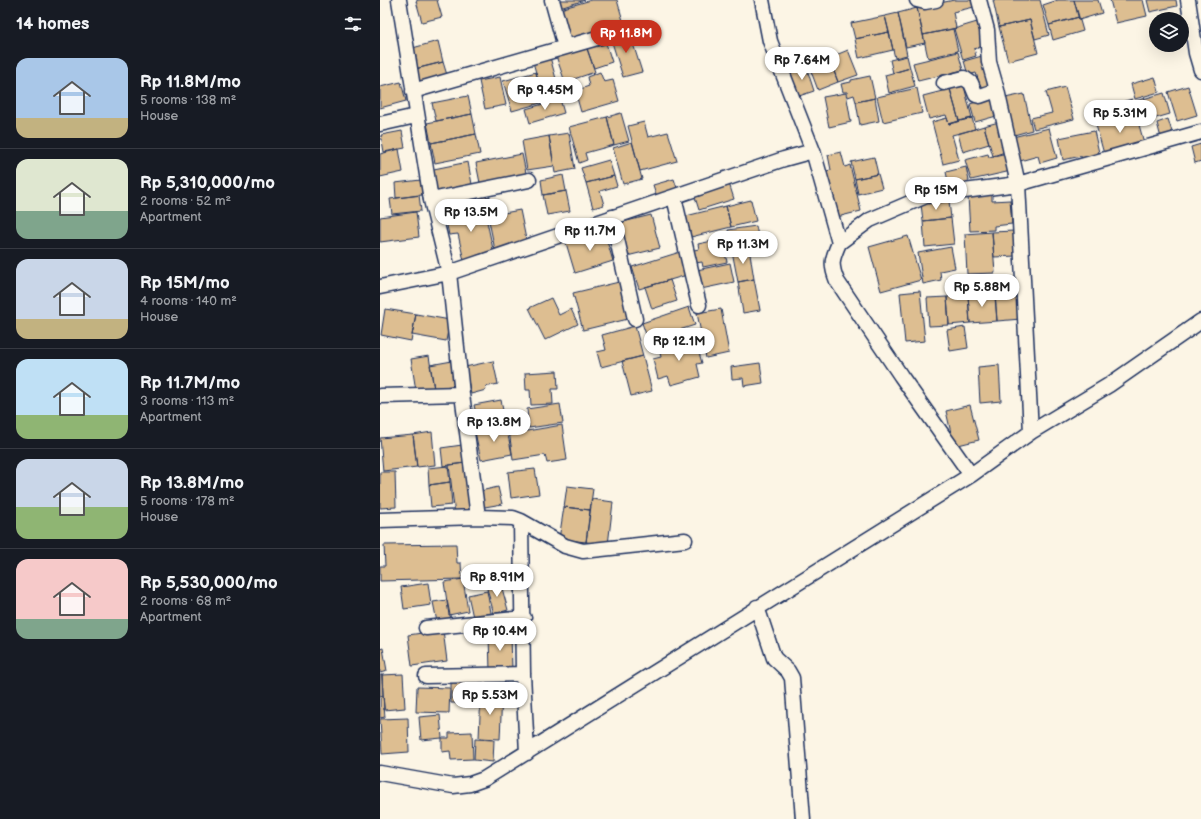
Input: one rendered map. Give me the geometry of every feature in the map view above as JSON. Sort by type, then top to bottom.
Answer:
[{"type":"street","points":[[399,0],[416,116],[431,200],[449,273],[462,394],[478,517]]},
{"type":"street","points":[[552,0],[565,47]]},
{"type":"street","points":[[762,0],[770,41],[813,151],[839,243]]},
{"type":"street","points":[[917,0],[925,2],[936,0]]},
{"type":"street","points":[[979,0],[987,30],[989,62],[997,90],[1018,184],[1031,432]]},
{"type":"street","points":[[1188,0],[1196,53],[1201,70]]},
{"type":"street","points":[[413,91],[625,30]]},
{"type":"street","points":[[944,83],[964,78],[971,83],[976,94],[980,96],[997,90]]},
{"type":"street","points":[[380,124],[416,116]]},
{"type":"street","points":[[971,475],[901,376],[837,281],[833,271],[832,259],[839,243],[870,220],[926,196],[1018,184],[1201,132]]},
{"type":"street","points":[[380,287],[449,273],[784,159],[813,151]]},
{"type":"street","points":[[431,200],[529,180]]},
{"type":"street","points":[[674,197],[699,305]]},
{"type":"street","points":[[612,217],[635,319]]},
{"type":"street","points":[[380,773],[453,786],[470,784],[484,779],[971,475],[1031,432],[1109,385],[1201,321]]},
{"type":"street","points":[[380,396],[462,394]]},
{"type":"street","points":[[380,520],[478,517],[513,518],[522,521],[565,546],[583,552],[685,540]]},
{"type":"street","points":[[522,521],[524,618],[523,674],[527,753]]},
{"type":"street","points":[[759,606],[774,658],[788,671],[792,678],[803,819]]},
{"type":"street","points":[[426,628],[524,618]]},
{"type":"street","points":[[426,676],[523,674]]},
{"type":"building","points":[[437,0],[442,17],[422,22],[416,1]]},
{"type":"building","points":[[554,0],[585,0],[557,9]]},
{"type":"building","points":[[591,0],[617,0],[624,24],[566,42],[557,10]]},
{"type":"building","points":[[954,0],[972,0],[974,7],[953,12],[956,28],[923,35],[917,8]]},
{"type":"building","points":[[993,0],[1040,0],[1049,35],[1035,39],[1030,20],[999,27]]},
{"type":"building","points":[[1058,0],[1074,0],[1079,17],[1049,25],[1043,5]]},
{"type":"building","points":[[1074,0],[1098,0],[1102,13],[1079,20]]},
{"type":"building","points":[[1110,0],[1143,0],[1147,16],[1116,23]]},
{"type":"building","points":[[1147,0],[1176,0],[1177,6],[1150,12]]},
{"type":"building","points":[[917,8],[925,43],[906,47],[898,13]]},
{"type":"building","points":[[898,13],[907,55],[895,58],[885,16]]},
{"type":"building","points":[[885,16],[889,32],[855,39],[851,23]]},
{"type":"building","points":[[1079,17],[1083,31],[1053,40],[1049,25]]},
{"type":"building","points":[[1030,20],[1038,53],[1008,61],[999,27]]},
{"type":"building","points":[[977,22],[984,46],[974,49],[976,56],[963,60],[954,29]]},
{"type":"building","points":[[953,29],[958,51],[928,58],[923,35]]},
{"type":"building","points":[[629,31],[642,72],[623,77],[610,36]]},
{"type":"building","points":[[889,32],[893,50],[859,58],[855,39]]},
{"type":"building","points":[[604,37],[612,62],[594,68],[585,43]]},
{"type":"building","points":[[438,41],[443,62],[415,69],[409,49]]},
{"type":"building","points":[[585,43],[595,72],[565,82],[555,53]]},
{"type":"building","points":[[848,50],[858,75],[838,82],[829,58]]},
{"type":"building","points":[[958,52],[963,70],[918,81],[913,63]]},
{"type":"building","points":[[907,56],[910,68],[893,73],[890,60]]},
{"type":"building","points":[[982,56],[994,87],[982,91],[976,73],[968,75],[964,61]]},
{"type":"building","points":[[550,57],[561,97],[544,102],[533,62]]},
{"type":"building","points":[[829,58],[838,82],[818,90],[809,66]]},
{"type":"building","points":[[443,62],[447,75],[419,83],[415,69]]},
{"type":"building","points":[[806,66],[814,91],[799,96],[790,71]]},
{"type":"building","points":[[910,68],[915,86],[889,93],[885,75]]},
{"type":"building","points":[[536,72],[544,102],[512,111],[503,81]]},
{"type":"building","points":[[600,72],[604,82],[613,80],[619,101],[581,112],[575,91],[589,86],[587,77]]},
{"type":"building","points":[[870,76],[875,98],[856,102],[854,95],[848,97],[847,92],[843,92],[841,84]]},
{"type":"building","points":[[500,77],[506,105],[485,109],[479,81]]},
{"type":"building","points":[[1155,77],[1159,92],[1135,99],[1131,84]]},
{"type":"building","points":[[401,82],[406,101],[380,108],[380,87]]},
{"type":"building","points":[[964,86],[972,118],[959,121],[950,89]]},
{"type":"building","points":[[1188,86],[1197,115],[1177,121],[1168,92]]},
{"type":"building","points":[[1065,87],[1074,119],[1034,129],[1031,118],[1052,113],[1046,92]]},
{"type":"building","points":[[917,88],[922,113],[883,122],[877,97]]},
{"type":"building","points":[[950,89],[959,121],[949,124],[946,115],[929,119],[923,96]]},
{"type":"building","points":[[846,93],[851,122],[829,127],[823,97]]},
{"type":"building","points":[[1164,93],[1170,114],[1142,122],[1136,101]]},
{"type":"building","points":[[1024,94],[1032,130],[1014,135],[1005,98]]},
{"type":"building","points":[[468,96],[472,114],[436,121],[432,103]]},
{"type":"building","points":[[995,96],[1000,115],[975,122],[970,104]]},
{"type":"building","points":[[875,98],[879,121],[860,125],[856,102]]},
{"type":"building","points":[[560,99],[564,113],[530,123],[526,109]]},
{"type":"building","points":[[1132,99],[1136,114],[1113,120],[1108,106]]},
{"type":"building","points":[[621,113],[629,141],[614,145],[607,117]]},
{"type":"building","points":[[472,114],[476,134],[431,143],[427,123]]},
{"type":"building","points":[[1136,114],[1144,143],[1104,154],[1096,125]]},
{"type":"building","points":[[607,117],[614,145],[585,153],[587,160],[579,163],[569,127]]},
{"type":"building","points":[[947,118],[949,124],[972,118],[975,129],[952,135],[959,160],[943,164],[932,122]]},
{"type":"building","points":[[1168,119],[1173,135],[1161,138],[1157,123]]},
{"type":"building","points":[[644,122],[648,137],[668,132],[677,161],[640,171],[628,126]]},
{"type":"building","points":[[999,122],[1008,151],[993,156],[984,126]]},
{"type":"building","points":[[984,126],[989,144],[963,152],[958,134]]},
{"type":"building","points":[[1049,128],[1057,158],[1040,163],[1038,156],[1020,161],[1013,137]]},
{"type":"building","points":[[402,131],[405,148],[384,152],[381,135]]},
{"type":"building","points":[[1094,131],[1100,157],[1082,161],[1081,156],[1063,160],[1059,138]]},
{"type":"building","points":[[569,133],[575,169],[555,173],[549,136]]},
{"type":"building","points":[[476,134],[480,154],[435,163],[431,143]]},
{"type":"building","points":[[549,136],[554,166],[527,170],[522,141]]},
{"type":"building","points":[[632,142],[642,179],[623,184],[613,148]]},
{"type":"building","points":[[1201,144],[1201,161],[1195,163],[1191,147]]},
{"type":"building","points":[[399,149],[403,172],[380,177],[380,154]]},
{"type":"building","points":[[841,152],[845,167],[850,165],[861,211],[837,217],[826,171],[831,170],[828,155]]},
{"type":"building","points":[[1007,153],[1011,171],[971,180],[965,160],[988,154],[989,157]]},
{"type":"building","points":[[522,154],[527,178],[481,188],[476,163]]},
{"type":"building","points":[[874,157],[878,174],[855,179],[851,162]]},
{"type":"building","points":[[609,160],[614,176],[586,183],[581,168]]},
{"type":"building","points":[[468,162],[473,190],[434,197],[429,170]]},
{"type":"building","points":[[966,167],[969,181],[949,186],[946,172]]},
{"type":"building","points":[[878,174],[882,188],[858,194],[855,179]]},
{"type":"building","points":[[563,175],[566,191],[543,195],[541,180]]},
{"type":"building","points":[[614,176],[617,186],[600,191],[604,205],[593,208],[586,183]]},
{"type":"building","points":[[674,179],[678,191],[657,197],[653,185]]},
{"type":"building","points":[[421,180],[422,195],[396,198],[395,183]]},
{"type":"building","points":[[728,180],[734,199],[699,210],[693,191]]},
{"type":"building","points":[[488,190],[491,206],[449,214],[446,198]]},
{"type":"building","points":[[566,191],[570,211],[547,215],[543,195]]},
{"type":"building","points":[[992,194],[992,201],[1010,200],[1012,224],[994,226],[994,230],[970,231],[968,196]]},
{"type":"building","points":[[419,195],[421,211],[392,214],[390,199]]},
{"type":"building","points":[[751,200],[756,221],[731,227],[726,206]]},
{"type":"building","points":[[949,201],[951,218],[923,221],[921,204]]},
{"type":"building","points":[[726,206],[731,227],[691,237],[686,216]]},
{"type":"building","points":[[484,208],[494,254],[464,261],[458,234],[449,235],[445,216]]},
{"type":"building","points":[[520,210],[527,244],[495,250],[488,216]]},
{"type":"building","points":[[416,212],[419,237],[380,242],[380,217]]},
{"type":"building","points":[[651,215],[660,248],[627,256],[619,223]]},
{"type":"building","points":[[951,218],[954,244],[925,247],[923,221]]},
{"type":"building","points":[[756,226],[760,246],[732,251],[728,230]]},
{"type":"building","points":[[604,231],[613,261],[575,273],[566,243]]},
{"type":"building","points":[[1014,231],[1016,256],[994,257],[992,232]]},
{"type":"building","points":[[992,232],[995,273],[967,274],[965,234]]},
{"type":"building","points":[[908,236],[921,280],[881,291],[869,247]]},
{"type":"building","points":[[722,239],[727,262],[703,267],[702,262],[696,263],[694,250],[699,249],[698,244]]},
{"type":"building","points":[[951,247],[955,268],[940,271],[941,280],[923,284],[918,253]]},
{"type":"building","points":[[749,248],[754,279],[738,282],[732,251]]},
{"type":"building","points":[[680,252],[687,275],[639,289],[632,267]]},
{"type":"building","points":[[730,263],[734,282],[701,289],[697,270]]},
{"type":"building","points":[[754,279],[760,310],[743,313],[738,282]]},
{"type":"building","points":[[670,280],[677,301],[652,309],[645,287]]},
{"type":"building","points":[[619,282],[628,319],[583,330],[573,293]]},
{"type":"building","points":[[1018,282],[1021,319],[997,321],[994,284]]},
{"type":"building","points":[[920,291],[925,341],[905,343],[900,293]]},
{"type":"building","points":[[995,293],[997,321],[970,323],[968,295]]},
{"type":"building","points":[[968,295],[970,323],[949,325],[947,297]]},
{"type":"building","points":[[947,297],[949,325],[929,326],[927,298]]},
{"type":"building","points":[[551,298],[559,315],[571,309],[578,324],[545,340],[529,308]]},
{"type":"building","points":[[689,307],[695,325],[648,340],[642,323]]},
{"type":"building","points":[[385,309],[416,314],[411,341],[381,335]]},
{"type":"building","points":[[721,309],[729,353],[706,358],[697,313]]},
{"type":"building","points":[[416,314],[450,320],[446,341],[412,335]]},
{"type":"building","points":[[635,326],[643,356],[601,367],[597,352],[606,350],[602,335]]},
{"type":"building","points":[[965,327],[968,348],[950,351],[947,330]]},
{"type":"building","points":[[695,339],[702,363],[697,364],[700,377],[671,385],[668,376],[658,379],[653,359],[661,357],[659,349]]},
{"type":"building","points":[[429,356],[434,389],[416,391],[411,359]]},
{"type":"building","points":[[643,356],[652,391],[631,396],[622,361]]},
{"type":"building","points":[[452,361],[455,385],[434,389],[430,365]]},
{"type":"building","points":[[493,361],[498,384],[485,387],[486,390],[471,394],[465,367]]},
{"type":"building","points":[[760,363],[763,383],[744,386],[743,378],[732,379],[731,367]]},
{"type":"building","points":[[999,365],[1001,401],[980,403],[978,367]]},
{"type":"building","points":[[557,371],[558,389],[552,389],[553,404],[531,405],[530,390],[526,390],[525,373]]},
{"type":"building","points":[[501,400],[506,426],[480,432],[474,405]]},
{"type":"building","points":[[560,404],[563,423],[529,428],[527,409]]},
{"type":"building","points":[[970,405],[979,440],[954,446],[946,411]]},
{"type":"building","points":[[525,420],[527,431],[562,425],[567,460],[547,463],[545,455],[513,460],[508,423]]},
{"type":"building","points":[[506,426],[512,454],[481,460],[475,432]]},
{"type":"building","points":[[432,432],[435,465],[417,467],[413,435]]},
{"type":"building","points":[[413,435],[417,467],[383,471],[380,438]]},
{"type":"building","points":[[462,445],[465,463],[443,466],[441,448]]},
{"type":"building","points":[[465,463],[471,513],[455,516],[449,465]]},
{"type":"building","points":[[448,466],[450,482],[429,485],[428,468]]},
{"type":"building","points":[[535,469],[539,494],[511,498],[508,472]]},
{"type":"building","points":[[380,472],[395,472],[396,507],[380,508]]},
{"type":"building","points":[[450,482],[452,505],[431,507],[429,485]]},
{"type":"building","points":[[567,486],[593,489],[590,510],[564,507]]},
{"type":"building","points":[[498,487],[502,504],[479,508],[476,492]]},
{"type":"building","points":[[592,499],[613,502],[608,545],[586,542]]},
{"type":"building","points":[[564,507],[590,510],[586,542],[559,539]]},
{"type":"building","points":[[456,544],[457,563],[461,563],[462,579],[380,581],[380,566],[385,566],[384,545]]},
{"type":"building","points":[[463,579],[468,611],[449,615],[444,582]]},
{"type":"building","points":[[500,581],[508,610],[494,614],[486,585]]},
{"type":"building","points":[[428,583],[431,605],[404,609],[401,587]]},
{"type":"building","points":[[487,591],[492,618],[474,622],[468,595]]},
{"type":"building","points":[[447,600],[451,620],[437,622],[433,602]]},
{"type":"building","points":[[443,630],[447,661],[412,666],[408,635]]},
{"type":"building","points":[[511,634],[512,670],[490,671],[489,635]]},
{"type":"building","points":[[383,648],[387,671],[380,673],[380,649]]},
{"type":"building","points":[[403,674],[405,708],[384,710],[382,675]]},
{"type":"building","points":[[380,675],[382,675],[383,696],[380,696]]},
{"type":"building","points":[[451,681],[477,681],[477,703],[451,703]]},
{"type":"building","points":[[417,687],[450,688],[449,713],[416,712]]},
{"type":"building","points":[[481,693],[502,694],[500,739],[479,738]]},
{"type":"building","points":[[380,696],[383,696],[385,717],[380,718]]},
{"type":"building","points":[[440,715],[442,738],[421,740],[419,717]]},
{"type":"building","points":[[408,718],[409,752],[382,754],[380,719]]},
{"type":"building","points":[[472,732],[473,759],[451,760],[450,751],[442,752],[442,738],[449,738],[449,733]]},
{"type":"building","points":[[475,739],[494,740],[493,762],[474,760]]}]
